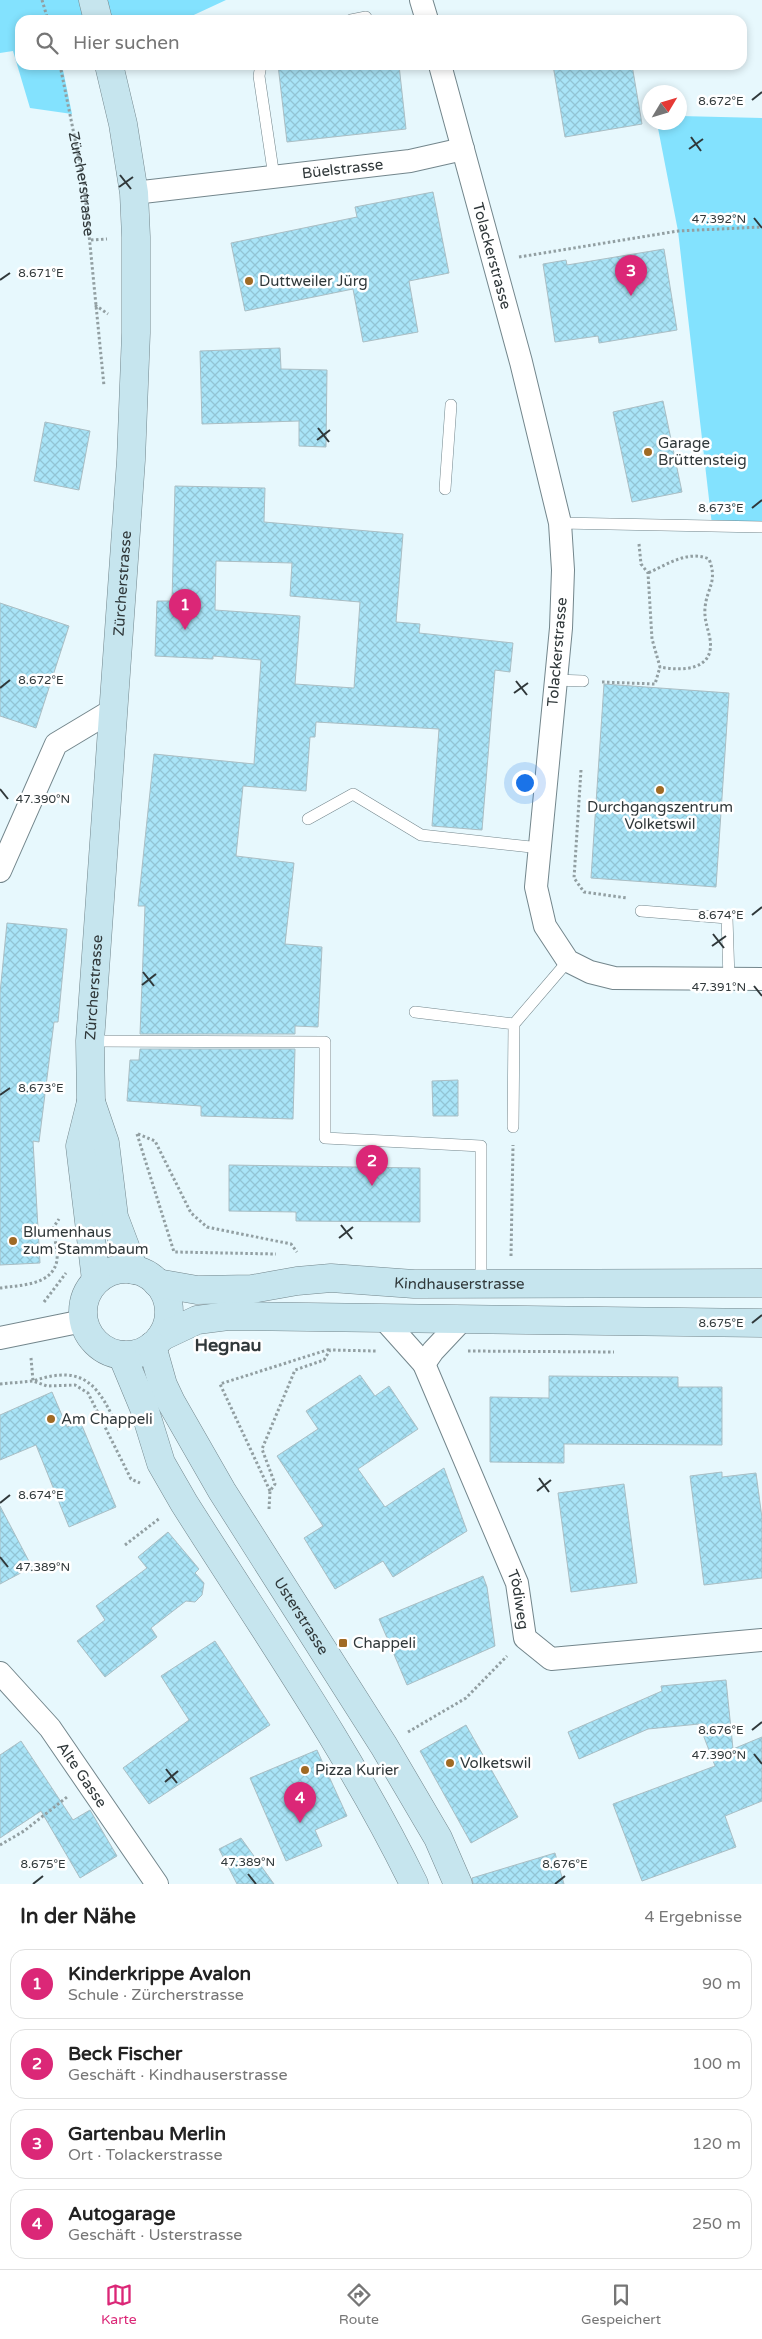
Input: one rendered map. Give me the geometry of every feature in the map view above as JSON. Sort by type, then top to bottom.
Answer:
[{"type":"main road","name":"Zürcherstrasse","points":[[96,1280],[80,1146],[91,1102],[90,1041],[134,391],[136,237],[134,193],[124,124],[110,70]]},
{"type":"main road","name":"Zürcherstrasse","points":[[91,1102],[105,1143],[114,1217],[146,1276]]},
{"type":"main road","points":[[156,1342],[167,1324],[169,1310],[165,1295],[146,1276],[121,1269],[107,1273],[96,1280],[87,1292],[82,1306],[83,1320],[88,1333],[97,1344],[108,1352],[122,1355],[132,1355],[197,1320],[212,1317],[382,1316],[762,1323]]},
{"type":"main road","name":"Kindhauserstrasse","points":[[146,1276],[206,1290],[252,1289],[297,1281],[331,1278],[414,1284],[762,1283]]},
{"type":"main road","name":"Usterstrasse","points":[[156,1342],[163,1385],[222,1491],[384,1746],[438,1838],[458,1884]]},
{"type":"main road","points":[[122,1355],[144,1408],[160,1463],[188,1511],[351,1765],[389,1832],[414,1884]]},
{"type":"street","points":[[441,70],[463,149]]},
{"type":"street","name":"Büelstrasse","points":[[134,193],[410,161],[463,149]]},
{"type":"street","name":"Tolackerstrasse","points":[[463,149],[494,261],[560,522],[563,570],[536,887],[545,926],[568,961]]},
{"type":"street","points":[[0,871],[56,744],[112,711]]},
{"type":"street","points":[[568,961],[590,972],[614,978],[762,979]]},
{"type":"street","name":"Tödiweg","points":[[382,1316],[422,1355],[517,1583],[526,1638],[551,1659],[762,1640]]},
{"type":"street","points":[[422,1355],[464,1318]]},
{"type":"street","points":[[0,1338],[83,1320]]},
{"type":"street","name":"Alte Gasse","points":[[0,1673],[50,1728],[157,1884]]},
{"type":"lane","points":[[260,70],[274,177]]},
{"type":"lane","points":[[445,489],[451,405]]},
{"type":"lane","points":[[560,522],[762,527]]},
{"type":"lane","points":[[555,680],[583,681]]},
{"type":"lane","points":[[308,819],[353,794],[421,834],[540,848]]},
{"type":"lane","points":[[641,911],[727,918],[729,979]]},
{"type":"lane","points":[[513,1127],[514,1024],[568,961]]},
{"type":"lane","points":[[415,1012],[514,1024]]},
{"type":"lane","points":[[90,1041],[325,1042],[325,1138],[481,1146],[482,1283]]},
{"type":"path","points":[[42,0],[46,15]]},
{"type":"path","name":"Zürcherstrasse","points":[[61,70],[84,184],[104,390]]},
{"type":"path","points":[[494,261],[678,231],[762,227]]},
{"type":"path","points":[[583,681],[655,684],[660,666],[652,639],[648,573],[641,564],[638,536],[640,524]]},
{"type":"path","points":[[648,573],[684,557],[698,555],[709,559],[714,573],[705,607],[710,652],[700,665],[682,671],[660,666]]},
{"type":"path","points":[[581,770],[574,878],[584,892],[641,900],[641,911]]},
{"type":"path","points":[[511,1259],[513,1127]]},
{"type":"path","points":[[280,1254],[174,1252],[137,1134],[155,1141],[191,1213],[206,1227],[291,1244],[299,1255],[290,1255]]},
{"type":"path","points":[[0,1288],[40,1282],[48,1274],[57,1261],[53,1228]]},
{"type":"path","points":[[39,1308],[67,1271]]},
{"type":"path","points":[[270,1491],[275,1484],[262,1450],[295,1370],[324,1360],[330,1350],[422,1355],[622,1352]]},
{"type":"path","points":[[0,1384],[34,1381],[47,1376],[79,1376],[91,1383]]},
{"type":"path","points":[[34,1381],[47,1386],[76,1386],[88,1393],[131,1480],[145,1484]]},
{"type":"path","points":[[220,1384],[270,1491],[268,1516]]},
{"type":"path","points":[[125,1545],[141,1533]]},
{"type":"path","points":[[384,1746],[466,1698],[526,1638]]},
{"type":"path","points":[[0,1845],[24,1830],[87,1781]]},
{"type":"shaded area","points":[[0,0],[226,0],[194,15],[15,15],[15,58],[13,51],[0,53]]},
{"type":"shaded area","points":[[19,70],[63,70],[72,114],[30,108]]},
{"type":"shaded area","points":[[687,116],[762,118],[762,527],[712,525],[678,231],[658,130],[687,130]]},
{"type":"building","points":[[279,70],[400,70],[406,129],[287,142]]},
{"type":"building","points":[[554,70],[633,70],[642,124],[565,137]]},
{"type":"building","points":[[433,192],[449,273],[409,281],[418,332],[363,342],[353,289],[245,311],[231,243],[357,217],[355,207]]},
{"type":"building","points":[[664,249],[677,330],[599,343],[598,336],[555,342],[543,264],[566,260],[567,265]]},
{"type":"building","points":[[280,348],[281,369],[327,370],[326,447],[299,446],[299,421],[202,424],[200,351]]},
{"type":"building","name":"Garage Brüttensteig","points":[[663,401],[682,492],[632,502],[613,412]]},
{"type":"building","points":[[45,422],[90,431],[79,490],[34,481]]},
{"type":"building","points":[[175,486],[265,488],[264,522],[403,534],[396,622],[420,624],[419,633],[513,643],[510,672],[495,670],[482,830],[432,826],[439,729],[316,722],[315,737],[310,737],[306,791],[243,786],[236,856],[294,863],[285,944],[322,947],[318,1027],[295,1026],[295,1034],[140,1034],[145,906],[138,906],[154,754],[254,764],[261,660],[213,656],[213,659],[155,656],[157,601],[172,601]],"holes":[[[216,561],[292,563],[290,596],[360,602],[354,688],[295,684],[300,616],[215,610]]]},
{"type":"building","points":[[0,603],[69,626],[36,728],[0,716]]},
{"type":"building","name":"Durchgangszentrum Volketswil","points":[[604,684],[729,693],[716,887],[591,878]]},
{"type":"building","points":[[7,923],[67,929],[58,1022],[54,1022],[39,1142],[33,1141],[40,1263],[0,1265],[0,993]]},
{"type":"building","points":[[140,1049],[295,1049],[293,1119],[201,1116],[201,1106],[127,1101],[130,1060],[139,1060]]},
{"type":"building","points":[[458,1080],[458,1116],[433,1116],[432,1081]]},
{"type":"building","points":[[229,1165],[420,1168],[420,1222],[296,1221],[296,1212],[229,1211]]},
{"type":"building","points":[[360,1375],[375,1396],[389,1386],[418,1429],[358,1469],[385,1507],[444,1468],[467,1531],[393,1577],[383,1561],[335,1589],[304,1538],[323,1526],[277,1456],[318,1429],[306,1411]]},
{"type":"building","points":[[549,1376],[678,1377],[678,1387],[722,1387],[722,1445],[564,1444],[564,1463],[490,1462],[490,1397],[549,1398]]},
{"type":"building","points":[[52,1392],[67,1427],[80,1421],[116,1507],[69,1527],[36,1445],[0,1460],[0,1415]]},
{"type":"building","points":[[722,1472],[722,1477],[756,1473],[762,1518],[762,1578],[704,1585],[690,1476]]},
{"type":"building","points":[[624,1484],[637,1583],[571,1592],[558,1493]]},
{"type":"building","points":[[0,1506],[32,1567],[0,1584]]},
{"type":"building","points":[[168,1532],[199,1569],[195,1573],[204,1583],[202,1595],[195,1602],[186,1601],[151,1628],[157,1637],[105,1677],[77,1641],[105,1620],[96,1606],[147,1568],[138,1557]]},
{"type":"building","points":[[483,1576],[487,1587],[495,1646],[407,1685],[379,1619]]},
{"type":"building","points":[[215,1641],[270,1725],[149,1804],[123,1768],[189,1720],[161,1676]]},
{"type":"building","points":[[726,1680],[733,1749],[762,1737],[762,1801],[725,1816],[736,1847],[642,1881],[613,1804],[715,1766],[699,1724],[648,1729],[579,1759],[568,1732],[662,1691],[661,1686]]},
{"type":"building","points":[[466,1725],[518,1817],[471,1843],[420,1751]]},
{"type":"building","points":[[21,1741],[73,1820],[90,1810],[117,1856],[80,1878],[41,1811],[0,1838],[0,1755]]},
{"type":"building","points":[[317,1750],[347,1816],[315,1830],[322,1846],[286,1861],[250,1778]]},
{"type":"building","points":[[241,1838],[274,1884],[237,1884],[219,1849]]},
{"type":"building","points":[[555,1853],[564,1884],[473,1884],[472,1878]]},
{"type":"place","name":"Duttweiler Jürg","points":[[249,281]]},
{"type":"place","name":"Gartenbau Merlin","points":[[631,296]]},
{"type":"place","name":"Garage Brüttensteig","points":[[648,452]]},
{"type":"place","name":"Kinderkrippe Avalon","points":[[185,630]]},
{"type":"place","name":"Durchgangszentrum Volketswil","points":[[660,790]]},
{"type":"place","name":"Beck Fischer","points":[[372,1186]]},
{"type":"place","name":"Blumenhaus zum Stammbaum","points":[[13,1241]]},
{"type":"place","name":"Am Chappeli","points":[[51,1419]]},
{"type":"place","name":"Chappeli","points":[[343,1643]]},
{"type":"place","name":"Volketswil","points":[[450,1763]]},
{"type":"place","name":"Pizza Kurier","points":[[305,1770]]},
{"type":"place","name":"Autogarage","points":[[300,1823]]},
{"type":"district","name":"Hegnau","points":[[228,1345]]}]
